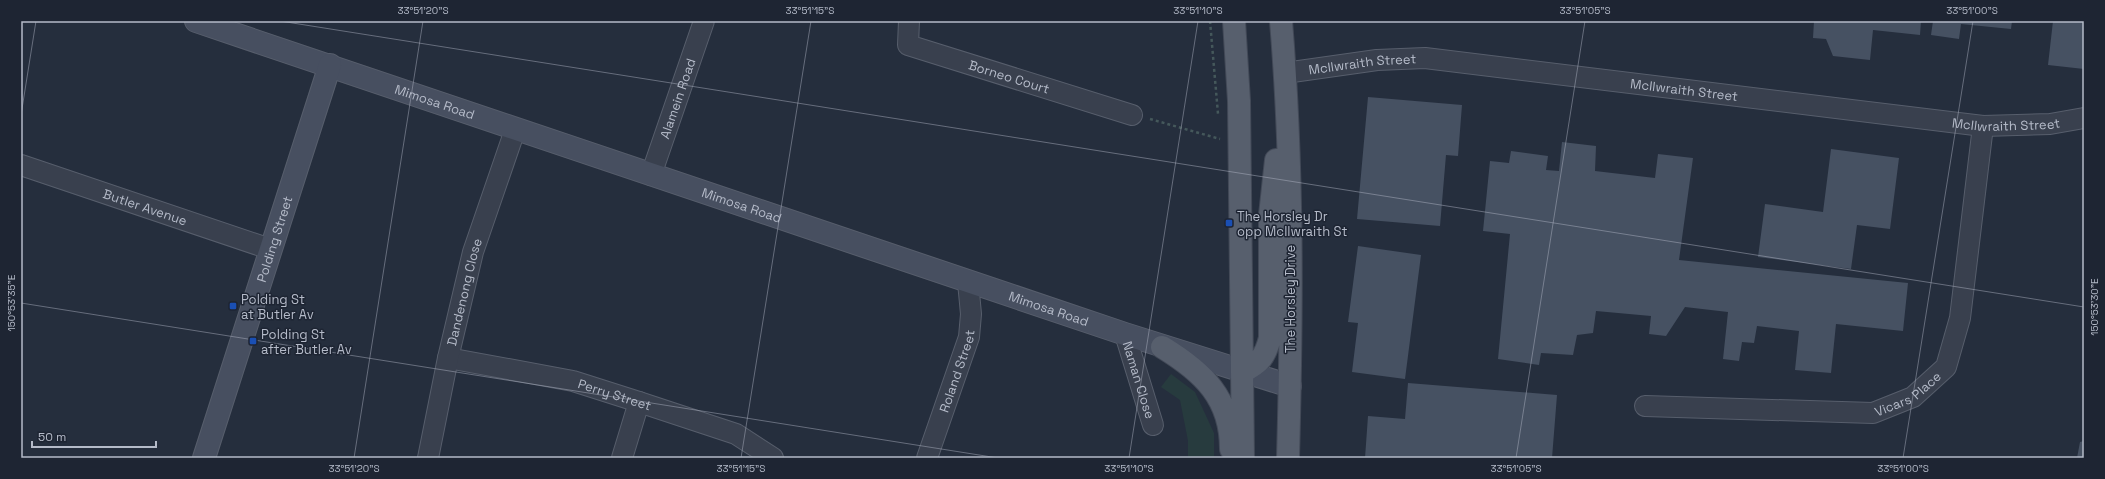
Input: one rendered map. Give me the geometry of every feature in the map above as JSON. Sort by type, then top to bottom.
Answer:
[{"type":"main road","name":"Mimosa Road","points":[[196,21],[330,65],[514,130],[1162,347],[1290,386]]},
{"type":"main road","points":[[1234,21],[1239,101],[1243,458]]},
{"type":"main road","name":"The Horsley Drive","points":[[1281,21],[1285,73],[1291,274],[1288,458]]},
{"type":"main road","name":"Polding Street","points":[[204,458],[330,65]]},
{"type":"main road","points":[[1242,372],[1256,365],[1266,352],[1270,338],[1270,215],[1276,170],[1277,133],[1285,73]]},
{"type":"main road","points":[[1162,347],[1190,364],[1218,396],[1231,434],[1232,458]]},
{"type":"street","name":"Alamein Road","points":[[651,175],[704,21]]},
{"type":"street","name":"Borneo Court","points":[[909,21],[908,44],[1132,115]]},
{"type":"street","name":"McIlwraith Street","points":[[1285,73],[1377,60],[1425,58],[1983,126],[2050,124],[2084,118]]},
{"type":"street","name":"Vicars Place","points":[[1645,406],[1873,413],[1913,397],[1946,367],[1960,318],[1983,126]]},
{"type":"street","name":"Dandenong Close","points":[[428,458],[448,358],[474,252],[514,130]]},
{"type":"street","name":"Butler Avenue","points":[[21,165],[270,249]]},
{"type":"street","name":"Roland Street","points":[[927,458],[969,337],[971,314],[968,282]]},
{"type":"street","name":"Naman Close","points":[[1125,334],[1153,425]]},
{"type":"street","name":"Perry Street","points":[[448,358],[573,381],[736,434],[773,458]]},
{"type":"street","points":[[622,458],[639,402]]},
{"type":"path","points":[[1132,115],[1220,139]]},
{"type":"green space","points":[[1171,374],[1195,392],[1214,433],[1214,458],[1188,458],[1188,441],[1180,400],[1161,387]]},
{"type":"building","points":[[1814,21],[1921,21],[1920,35],[1873,30],[1870,60],[1833,56],[1826,39],[1813,38]]},
{"type":"building","points":[[1933,21],[2012,21],[2011,29],[1961,24],[1959,39],[1931,35]]},
{"type":"building","points":[[2053,21],[2084,21],[2084,69],[2048,65]]},
{"type":"building","points":[[1368,97],[1462,105],[1458,156],[1446,155],[1440,226],[1357,219]]},
{"type":"building","points":[[1562,142],[1596,146],[1595,171],[1655,178],[1658,154],[1693,158],[1679,260],[1908,283],[1903,331],[1836,324],[1831,373],[1795,370],[1799,331],[1757,326],[1754,343],[1742,342],[1739,361],[1723,359],[1728,312],[1685,307],[1666,336],[1649,334],[1651,316],[1596,311],[1593,333],[1577,335],[1573,355],[1541,353],[1539,365],[1498,359],[1510,234],[1483,231],[1490,161],[1509,163],[1511,151],[1548,156],[1546,170],[1559,171]]},
{"type":"building","points":[[1831,149],[1899,158],[1890,229],[1857,225],[1851,269],[1758,257],[1765,204],[1823,212]]},
{"type":"building","points":[[1358,246],[1421,255],[1405,379],[1352,372],[1358,323],[1348,322]]},
{"type":"building","points":[[1408,383],[1557,395],[1552,458],[1365,458],[1368,416],[1405,419]]},
{"type":"building","points":[[2084,441],[2084,458],[2077,458],[2080,442]]},
{"type":"place","name":"The Horsley Dr opp McIlwraith St","points":[[1229,223]]},
{"type":"place","name":"Polding St at Butler Av","points":[[233,306]]},
{"type":"place","name":"Polding St after Butler Av","points":[[253,341]]}]
